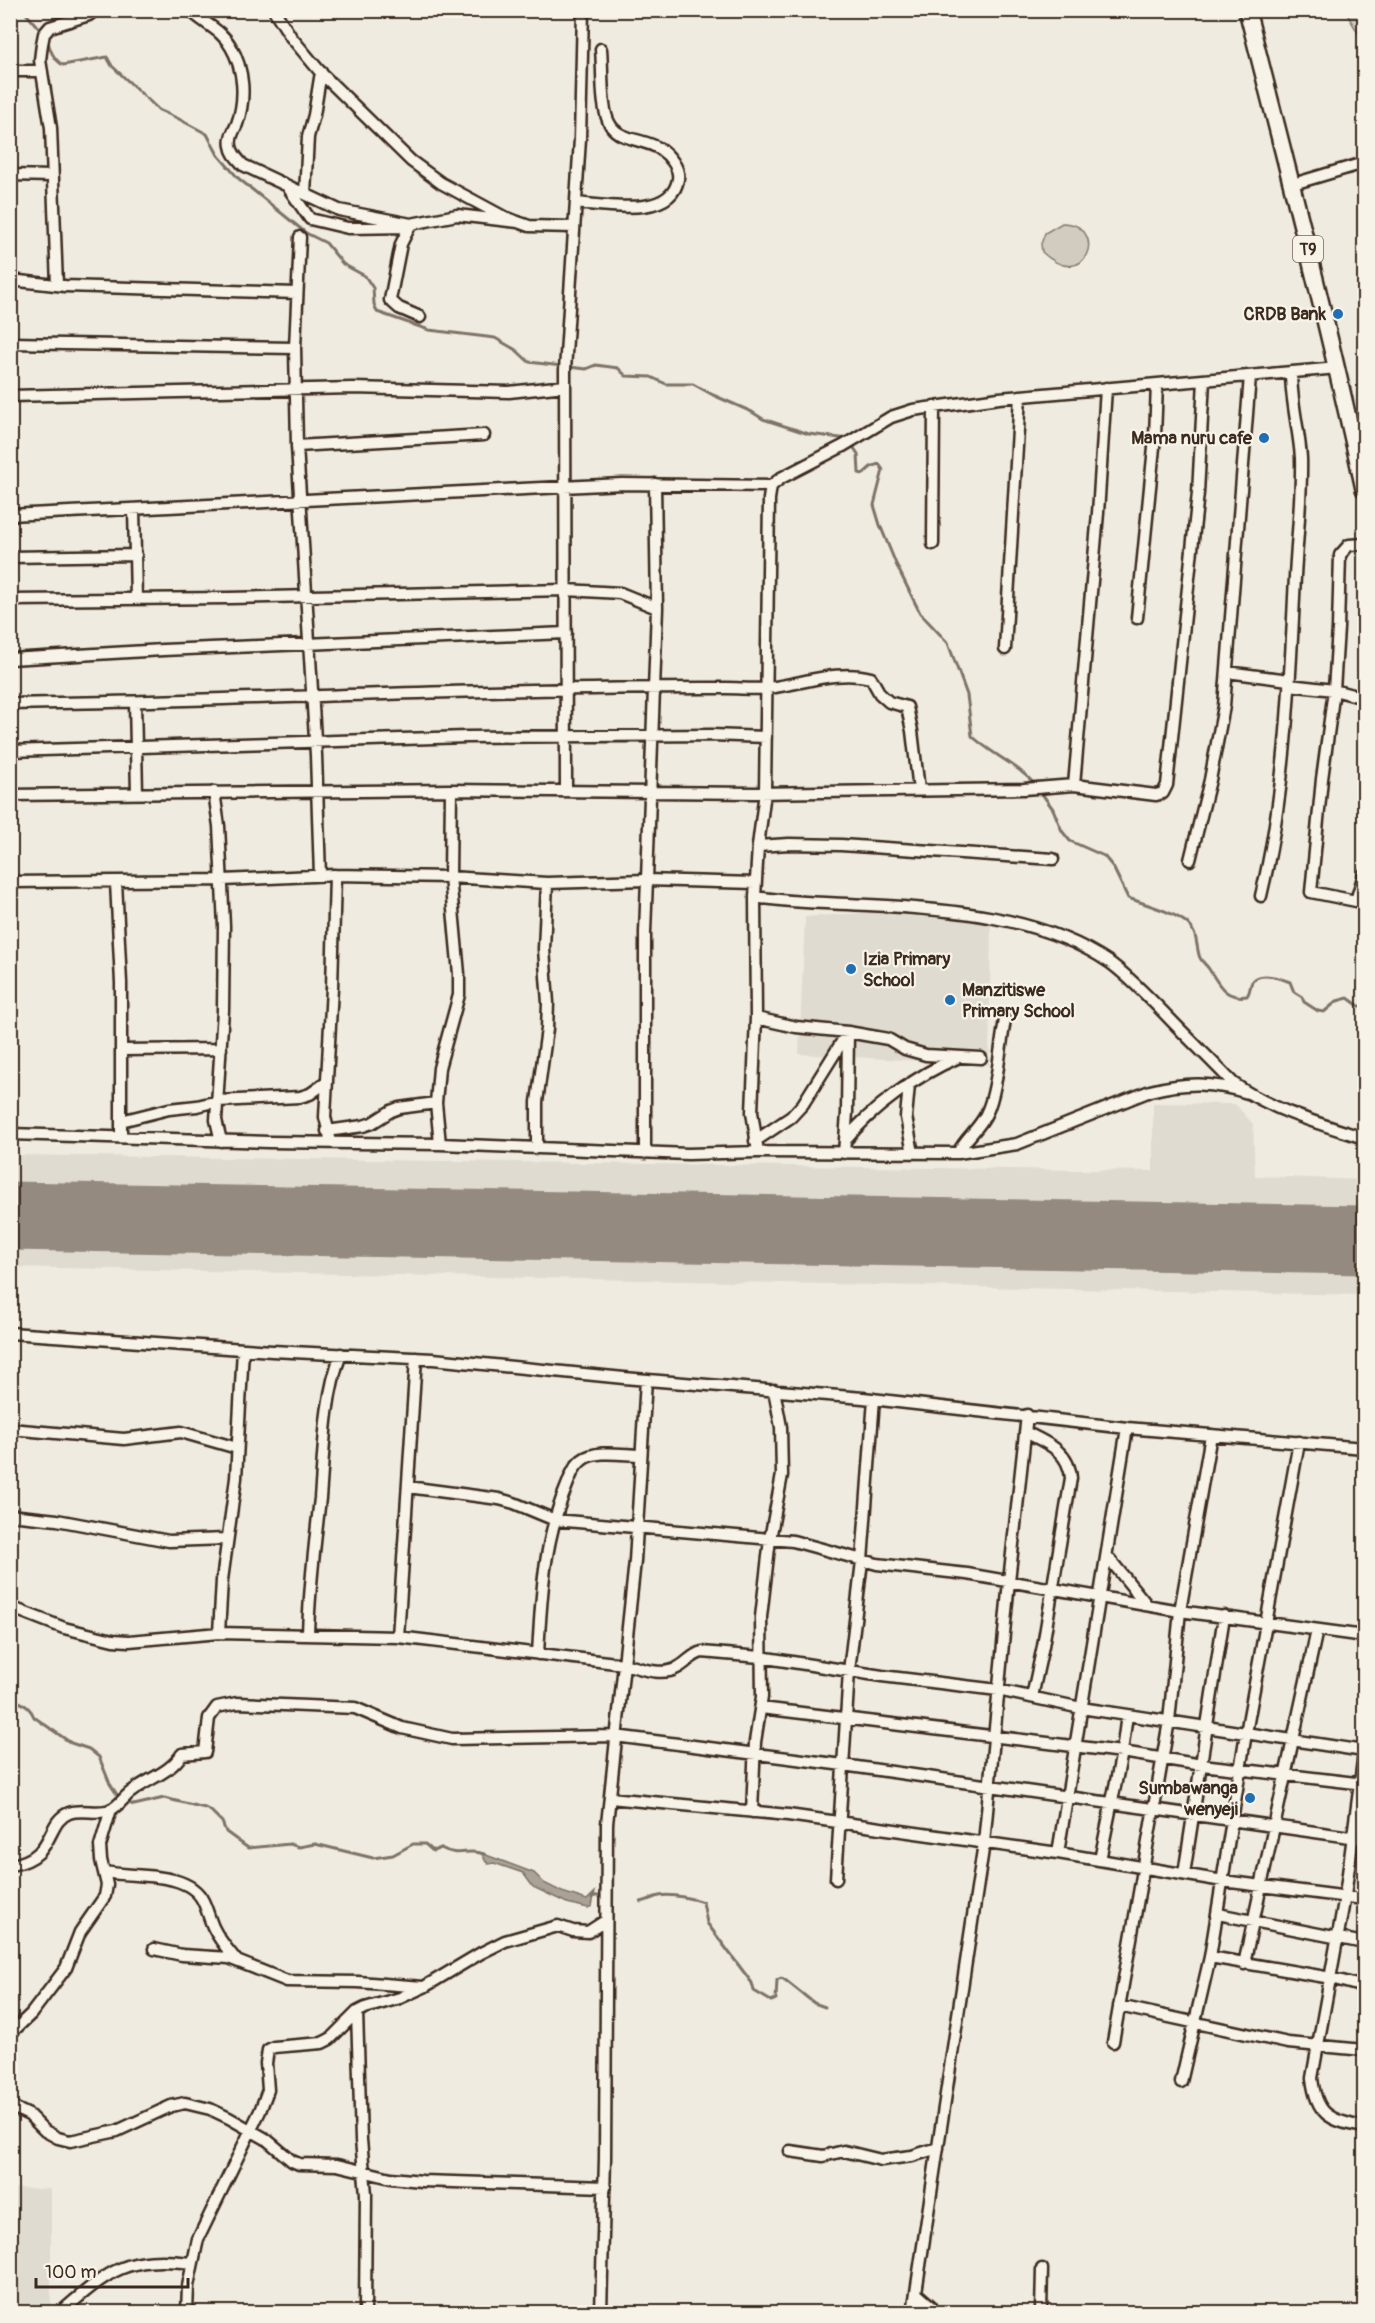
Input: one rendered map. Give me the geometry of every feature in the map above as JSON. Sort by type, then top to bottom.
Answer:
[{"type":"highway","name":"T9","points":[[1247,10],[1293,184],[1365,489]]},
{"type":"street","points":[[57,285],[51,176],[51,128],[40,60],[42,44],[47,29],[89,15],[95,10]]},
{"type":"street","points":[[190,10],[200,20],[221,33],[241,68],[243,91],[240,113],[231,138],[231,147],[236,157],[251,169],[339,210],[410,226]]},
{"type":"street","points":[[274,10],[291,37],[321,72],[411,161],[441,183],[497,214],[518,222]]},
{"type":"street","points":[[566,791],[565,349],[580,139],[583,10]]},
{"type":"street","points":[[576,203],[657,205],[670,196],[678,178],[677,169],[663,150],[644,141],[623,136],[609,125],[605,106],[601,49]]},
{"type":"street","points":[[10,71],[42,71]]},
{"type":"street","points":[[305,194],[308,137],[315,115],[321,72]]},
{"type":"street","points":[[1293,184],[1365,164]]},
{"type":"street","points":[[10,175],[51,176]]},
{"type":"street","points":[[286,184],[310,219],[348,228],[410,226],[457,215],[548,227],[574,227]]},
{"type":"street","points":[[410,226],[401,244],[390,300],[399,308],[420,317]]},
{"type":"street","points":[[300,237],[295,348],[297,446],[308,596],[320,876]]},
{"type":"street","points":[[10,280],[57,285],[297,293]]},
{"type":"street","points":[[10,343],[295,348]]},
{"type":"street","points":[[756,1147],[752,1112],[756,1018],[755,883],[765,792],[771,486],[781,477],[843,446],[891,417],[934,406],[1020,396],[1338,368]]},
{"type":"street","points":[[1261,896],[1279,789],[1289,683],[1301,481],[1291,372]]},
{"type":"street","points":[[1190,860],[1210,780],[1224,706],[1250,376]]},
{"type":"street","points":[[10,795],[451,790],[765,792],[1024,789],[1074,785],[1156,795],[1163,793],[1167,785],[1198,493],[1204,380]]},
{"type":"street","points":[[1137,618],[1155,437],[1157,384]]},
{"type":"street","points":[[10,396],[352,388],[509,392],[565,386]]},
{"type":"street","points":[[1074,785],[1098,513],[1106,388]]},
{"type":"street","points":[[1005,650],[1020,396]]},
{"type":"street","points":[[933,544],[934,406]]},
{"type":"street","points":[[297,446],[484,435]]},
{"type":"street","points":[[645,1153],[647,1106],[644,970],[657,608],[655,484]]},
{"type":"street","points":[[10,515],[565,487],[655,484],[771,486]]},
{"type":"street","points":[[134,509],[136,599]]},
{"type":"street","points":[[1365,544],[1349,545],[1340,555],[1339,620],[1334,690],[1322,779],[1311,892],[1356,901],[1365,874]]},
{"type":"street","points":[[10,557],[136,555]]},
{"type":"street","points":[[10,600],[566,590],[620,593],[657,608]]},
{"type":"street","points":[[10,659],[566,633]]},
{"type":"street","points":[[1227,672],[1334,690],[1365,698]]},
{"type":"street","points":[[10,704],[312,698],[567,688],[767,688],[817,678],[863,676],[871,678],[889,702],[907,707],[910,713],[919,790]]},
{"type":"street","points":[[135,702],[137,793]]},
{"type":"street","points":[[10,751],[314,740],[652,735],[766,737]]},
{"type":"street","points":[[440,1144],[436,1103],[439,1068],[459,995],[450,877],[451,790]]},
{"type":"street","points":[[214,792],[223,880],[224,977],[216,1120],[221,1141]]},
{"type":"street","points":[[758,846],[841,845],[1053,859]]},
{"type":"street","points":[[331,1142],[325,1117],[332,988],[334,875]]},
{"type":"street","points":[[10,882],[223,880],[334,875],[450,877],[547,883],[646,880],[755,883]]},
{"type":"street","points":[[116,882],[121,982],[121,1136]]},
{"type":"street","points":[[537,1147],[537,1102],[547,1029],[548,1003],[544,949],[547,883]]},
{"type":"street","points":[[755,897],[789,902],[869,904],[948,912],[1030,926],[1064,938],[1091,951],[1119,970],[1233,1083],[1248,1093]]},
{"type":"street","points":[[756,1018],[796,1027],[888,1039],[913,1052],[981,1058]]},
{"type":"street","points":[[958,1153],[987,1112],[993,1092],[1005,1020]]},
{"type":"street","points":[[756,1147],[803,1104],[848,1032]]},
{"type":"street","points":[[844,1148],[848,1032]]},
{"type":"street","points":[[121,1050],[221,1049]]},
{"type":"street","points":[[844,1148],[865,1120],[909,1085],[960,1057]]},
{"type":"street","points":[[121,1121],[169,1108],[197,1106],[218,1101],[300,1097],[310,1094],[327,1082]]},
{"type":"street","points":[[909,1085],[906,1117],[913,1153]]},
{"type":"street","points":[[10,1134],[221,1141],[440,1144],[688,1154],[756,1147],[958,1153],[1017,1144],[1150,1091],[1172,1085],[1224,1085],[1322,1124],[1365,1138]]},
{"type":"street","points":[[327,1131],[363,1126],[399,1108],[436,1103]]},
{"type":"street","points":[[10,1333],[416,1358],[774,1390],[1027,1415],[1127,1428],[1365,1448]]},
{"type":"street","points":[[219,1633],[226,1539],[236,1478],[243,1349]]},
{"type":"street","points":[[308,1635],[324,1446],[331,1388],[341,1354]]},
{"type":"street","points":[[398,1637],[416,1358]]},
{"type":"street","points":[[601,2313],[605,2187],[607,1824],[635,1561],[646,1380]]},
{"type":"street","points":[[752,1812],[755,1754],[761,1708],[761,1617],[770,1539],[782,1475],[781,1427],[774,1390]]},
{"type":"street","points":[[836,1879],[845,1719],[862,1561],[874,1400]]},
{"type":"street","points":[[913,2313],[984,1843],[1027,1415]]},
{"type":"street","points":[[1058,1853],[1127,1428]]},
{"type":"street","points":[[10,1429],[124,1439],[181,1432],[237,1448]]},
{"type":"street","points":[[1025,1432],[1059,1451],[1068,1461],[1071,1478],[1032,1697]]},
{"type":"street","points":[[1113,2042],[1169,1721],[1180,1611],[1210,1435]]},
{"type":"street","points":[[1182,2082],[1218,1914],[1246,1733],[1299,1442]]},
{"type":"street","points":[[538,1654],[542,1585],[555,1520],[575,1467],[582,1460],[598,1455],[640,1455]]},
{"type":"street","points":[[408,1487],[500,1499],[555,1520],[636,1529],[770,1539],[814,1546],[862,1561],[1009,1581],[1180,1611],[1365,1636]]},
{"type":"street","points":[[10,1515],[57,1520],[169,1540],[226,1539]]},
{"type":"street","points":[[1107,1556],[1147,1605]]},
{"type":"street","points":[[10,1607],[64,1628],[113,1641],[219,1633],[398,1637],[668,1671],[675,1670],[695,1654],[702,1652],[760,1657],[998,1690],[1081,1708],[1293,1739],[1365,1752],[1345,1896],[1312,2078],[1314,2100],[1324,2113],[1340,2121],[1365,2127]]},
{"type":"street","points":[[1184,1874],[1224,1616]]},
{"type":"street","points":[[1244,1964],[1317,1630]]},
{"type":"street","points":[[10,1865],[23,1863],[37,1856],[61,1819],[69,1813],[103,1812],[111,1809],[130,1793],[172,1767],[182,1754],[205,1752],[209,1718],[212,1712],[217,1707],[237,1703],[355,1708],[402,1728],[452,1739],[615,1736],[843,1765],[1365,1839]]},
{"type":"street","points":[[761,1708],[1362,1784]]},
{"type":"street","points":[[1100,1860],[1122,1752],[1127,1715]]},
{"type":"street","points":[[609,1798],[838,1822],[1058,1853],[1223,1881],[1365,1899]]},
{"type":"street","points":[[10,2034],[30,2014],[66,1968],[80,1932],[105,1896],[107,1885],[100,1846],[111,1809]]},
{"type":"street","points":[[105,1872],[126,1876],[168,1878],[184,1883],[196,1891],[203,1900],[214,1929],[238,1961]]},
{"type":"street","points":[[1218,1914],[1365,1943]]},
{"type":"street","points":[[187,2313],[191,2263],[203,2228],[252,2131],[268,2090],[266,2063],[268,2050],[274,2047],[322,2043],[357,2012],[400,1998],[424,1987],[505,1941],[558,1926],[573,1931],[588,1932],[605,1921]]},
{"type":"street","points":[[154,1949],[182,1955],[214,1956],[238,1961],[269,1976],[287,1981],[358,1982],[424,1987]]},
{"type":"street","points":[[1210,1957],[1331,1978],[1365,1987]]},
{"type":"street","points":[[1119,2006],[1269,2039],[1318,2047],[1365,2050]]},
{"type":"street","points":[[357,2012],[361,2140],[365,2172],[365,2313]]},
{"type":"street","points":[[10,2106],[29,2115],[45,2132],[70,2141],[117,2132],[171,2106],[184,2103],[210,2109],[252,2131],[299,2164],[338,2165],[391,2178],[422,2181],[605,2187]]},
{"type":"street","points":[[790,2151],[823,2156],[844,2151],[880,2160],[912,2156],[938,2148]]},
{"type":"street","points":[[60,2313],[109,2274],[123,2267],[141,2261],[163,2260],[191,2263]]},
{"type":"street","points":[[1041,2313],[1042,2269]]},
{"type":"street","points":[[916,2293],[931,2306],[932,2313]]},
{"type":"shaded area","points":[[1347,11],[1364,11],[1364,43],[1348,16]]},
{"type":"shaded area","points":[[1062,223],[1077,226],[1085,234],[1088,244],[1087,254],[1081,262],[1071,266],[1058,263],[1042,252],[1041,244],[1045,233]]},
{"type":"shaded area","name":"Izia Primary School","points":[[902,910],[991,925],[989,1065],[799,1054],[805,917]]},
{"type":"shaded area","points":[[1153,1103],[1235,1104],[1253,1124],[1255,1176],[1364,1180],[1364,1295],[11,1267],[11,1155],[1153,1171]]},
{"type":"shaded area","points":[[481,1853],[534,1873],[544,1883],[562,1892],[587,1900],[595,1892],[592,1906],[588,1908],[567,1903],[533,1887],[523,1873],[494,1863],[488,1864]]},
{"type":"shaded area","points":[[11,2188],[51,2189],[51,2312],[11,2312]]},
{"type":"waterway","points":[[23,10],[41,31]]},
{"type":"waterway","points":[[48,38],[52,53],[63,65],[107,57],[112,66],[159,110],[207,134],[218,155],[238,178],[306,233],[326,243],[343,264],[365,276],[373,288],[377,312],[429,330],[495,338],[516,350],[529,362],[586,369],[596,365],[618,368],[626,376],[651,377],[666,384],[693,384],[763,419],[809,434],[848,439]]},
{"type":"waterway","points":[[852,445],[858,454],[859,473],[863,474],[879,464],[883,470],[874,505],[880,525],[920,613],[948,643],[967,695],[972,736],[1029,778],[1036,786]]},
{"type":"waterway","points":[[1040,791],[1053,809],[1062,831],[1070,841],[1104,856],[1113,867],[1128,898],[1167,912],[1191,927],[1201,959],[1220,986],[1228,993],[1247,996],[1255,979],[1270,976],[1290,982],[1294,992],[1318,1011],[1324,1012],[1337,1001],[1348,998],[1359,1006],[1364,1006]]},
{"type":"waterway","points":[[10,1704],[17,1701],[23,1704],[34,1717],[71,1743],[89,1749],[99,1757],[110,1784],[120,1799]]},
{"type":"waterway","points":[[126,1802],[134,1805],[164,1798],[205,1808],[222,1822],[226,1832],[248,1848],[290,1844],[299,1847],[315,1844],[373,1858],[393,1855],[413,1844],[425,1844],[433,1851],[441,1848],[458,1853],[484,1854]]},
{"type":"waterway","points":[[641,1902],[667,1895],[703,1902],[707,1923],[752,1983],[754,1991],[771,2001],[776,1999],[777,1980],[781,1978],[814,2003],[825,2007]]},
{"type":"waterway","points":[[592,1898],[605,1896]]},
{"type":"runway","points":[[10,1216],[1364,1240]]},
{"type":"place","name":"CRDB Bank","points":[[1338,314]]},
{"type":"place","name":"Mama nuru cafe","points":[[1264,438]]},
{"type":"place","name":"Izia Primary School","points":[[851,969]]},
{"type":"place","name":"Manzitiswe Primary School","points":[[950,1000]]},
{"type":"place","name":"Sumbawanga wenyeji","points":[[1250,1798]]}]
